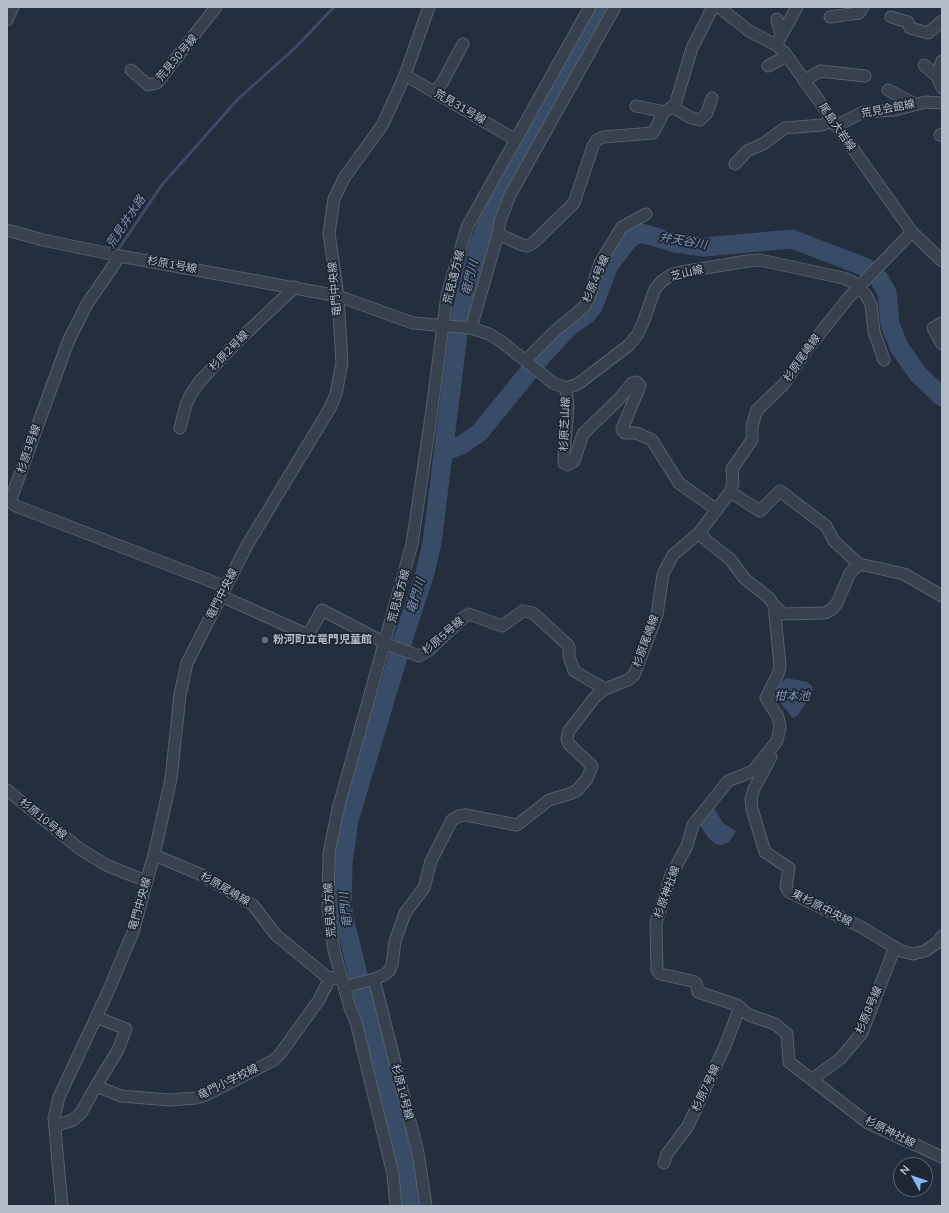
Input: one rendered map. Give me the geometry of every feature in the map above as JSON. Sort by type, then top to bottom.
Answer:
[{"type":"street","points":[[7,20],[13,7]]},
{"type":"street","name":"荒見30号線","points":[[131,70],[144,83],[148,85],[157,83],[216,7]]},
{"type":"street","name":"竜門中央線","points":[[62,1206],[54,1118],[60,1097],[133,932],[154,854],[171,779],[183,679],[187,663],[258,525],[312,440],[336,394],[342,363],[338,296],[329,232],[334,199],[344,178],[383,124],[405,75],[430,7]]},
{"type":"street","name":"荒見遠方線","points":[[396,1206],[393,1174],[356,1022],[334,950],[328,908],[330,853],[338,809],[387,644],[412,544],[446,326],[447,295],[467,227],[590,7]]},
{"type":"street","points":[[470,328],[498,234],[500,221],[510,195],[615,7]]},
{"type":"street","points":[[498,234],[527,246],[533,243],[574,203],[593,146],[597,140],[603,137],[653,133],[668,109],[675,106],[692,48],[713,7]]},
{"type":"street","points":[[778,41],[797,7]]},
{"type":"street","points":[[830,17],[859,12],[863,7]]},
{"type":"street","name":"尾島大岩線","points":[[726,9],[748,30],[778,41],[834,124],[912,232],[942,261]]},
{"type":"street","points":[[891,17],[908,22],[910,28],[928,33],[942,21]]},
{"type":"street","points":[[777,19],[778,41]]},
{"type":"street","points":[[434,92],[442,83],[463,44]]},
{"type":"street","points":[[768,66],[787,56]]},
{"type":"street","points":[[940,83],[942,61]]},
{"type":"street","points":[[924,65],[940,83]]},
{"type":"street","points":[[804,81],[820,71],[865,76]]},
{"type":"street","name":"荒見31号線","points":[[405,75],[516,140]]},
{"type":"street","points":[[888,90],[915,104]]},
{"type":"street","points":[[636,106],[668,109],[700,120],[707,113],[712,98]]},
{"type":"street","name":"荒見会館線","points":[[735,164],[747,152],[768,141],[785,128],[834,124],[863,112],[895,110],[925,102],[942,103]]},
{"type":"street","name":"杉原4号線","points":[[527,361],[560,326],[584,307],[589,298],[600,263],[622,227],[646,214]]},
{"type":"street","name":"杉原1号線","points":[[7,230],[43,240],[116,255],[338,296]]},
{"type":"street","name":"杉原尾嶋線","points":[[154,854],[202,875],[253,905],[276,935],[330,978],[345,984],[373,979],[384,975],[389,971],[392,965],[393,950],[405,913],[424,888],[431,861],[452,820],[459,816],[466,815],[517,825],[549,800],[576,791],[588,779],[592,766],[569,744],[567,739],[568,732],[596,697],[605,689],[628,680],[634,675],[657,616],[663,574],[672,555],[699,533],[730,492],[733,483],[732,468],[752,440],[752,426],[757,410],[784,384],[806,351],[862,283],[912,232]]},
{"type":"street","name":"杉原3号線","points":[[116,255],[87,304],[68,342],[11,499],[12,503],[224,592]]},
{"type":"street","name":"芝山線","points":[[566,388],[584,380],[629,345],[638,334],[655,289],[662,281],[671,275],[760,260],[862,283]]},
{"type":"street","points":[[862,283],[871,305],[874,332],[884,360]]},
{"type":"street","name":"杉原2号線","points":[[180,428],[186,405],[191,394],[200,381],[240,339],[295,287]]},
{"type":"street","name":"杉原芝山線","points":[[338,296],[413,323],[470,328],[489,334],[527,361],[553,383],[566,388],[568,406],[564,463],[568,465],[573,462],[583,434],[620,398],[632,383],[637,382],[640,386],[622,429],[625,432],[636,433],[652,440],[679,483],[717,510]]},
{"type":"street","points":[[942,324],[934,328],[942,344]]},
{"type":"street","points":[[730,492],[760,511],[780,491],[826,526],[834,541],[859,564],[904,574],[942,596]]},
{"type":"street","points":[[699,533],[706,541],[730,559],[745,579],[768,597],[783,614],[825,613],[832,610],[837,603],[850,573],[859,564]]},
{"type":"street","name":"杉原5号線","points":[[224,592],[308,635],[322,610],[387,644],[420,656],[429,650],[469,614],[502,626],[523,611],[533,613],[569,646],[568,656],[574,670],[605,689]]},
{"type":"street","points":[[774,605],[780,665],[779,672],[766,698],[778,717],[780,727],[777,741]]},
{"type":"street","name":"東杉原中央線","points":[[777,741],[768,764],[754,789],[751,799],[752,809],[765,852],[789,868],[786,887],[792,895],[862,927],[895,947],[913,954],[925,951],[937,943],[942,936]]},
{"type":"street","name":"杉原神社線","points":[[777,741],[754,771],[728,781],[693,825],[687,846],[671,875],[656,923],[658,954],[656,968],[660,974],[696,983],[698,992],[740,1007],[749,1015],[775,1024],[787,1034],[789,1062],[868,1123],[942,1157]]},
{"type":"street","name":"杉原10号線","points":[[7,790],[80,849],[106,865],[146,881]]},
{"type":"street","name":"杉原8号線","points":[[812,1079],[840,1059],[862,1033],[895,947]]},
{"type":"street","name":"竜門小学校線","points":[[96,1086],[120,1096],[147,1099],[169,1100],[204,1096],[274,1060],[319,1000],[330,978]]},
{"type":"street","name":"杉原14号線","points":[[373,979],[418,1153],[426,1206]]},
{"type":"street","name":"杉原7号線","points":[[664,1163],[667,1154],[688,1126],[725,1046],[740,1007]]},
{"type":"street","points":[[55,1126],[73,1120],[81,1113],[118,1050],[126,1029],[96,1017]]},
{"type":"water","name":"柑本池","points":[[786,678],[807,682],[812,686],[813,690],[809,699],[797,716],[793,718],[777,699],[776,689]]},
{"type":"water","points":[[713,807],[723,823],[736,831],[729,842],[721,845],[715,844],[701,827],[701,819]]},
{"type":"waterway","name":"荒見井水路","points":[[116,253],[161,186],[237,100],[295,48],[334,7]]},
{"type":"waterway","name":"竜門川","points":[[411,1206],[405,1164],[344,918],[342,902],[343,864],[349,820],[403,640],[425,573],[432,543],[460,318],[479,243],[493,210],[606,7]]},
{"type":"waterway","name":"弁天谷川","points":[[444,452],[463,444],[479,433],[541,357],[569,327],[587,314],[593,307],[609,265],[630,238],[641,233],[676,243],[704,247],[792,239],[865,267],[880,280],[887,293],[890,324],[899,347],[918,374],[942,397]]},
{"type":"waterway","name":"荒見井水路","points":[[19,461],[66,333]]},
{"type":"place","name":"粉河町立竜門児童館","points":[[265,640]]}]
